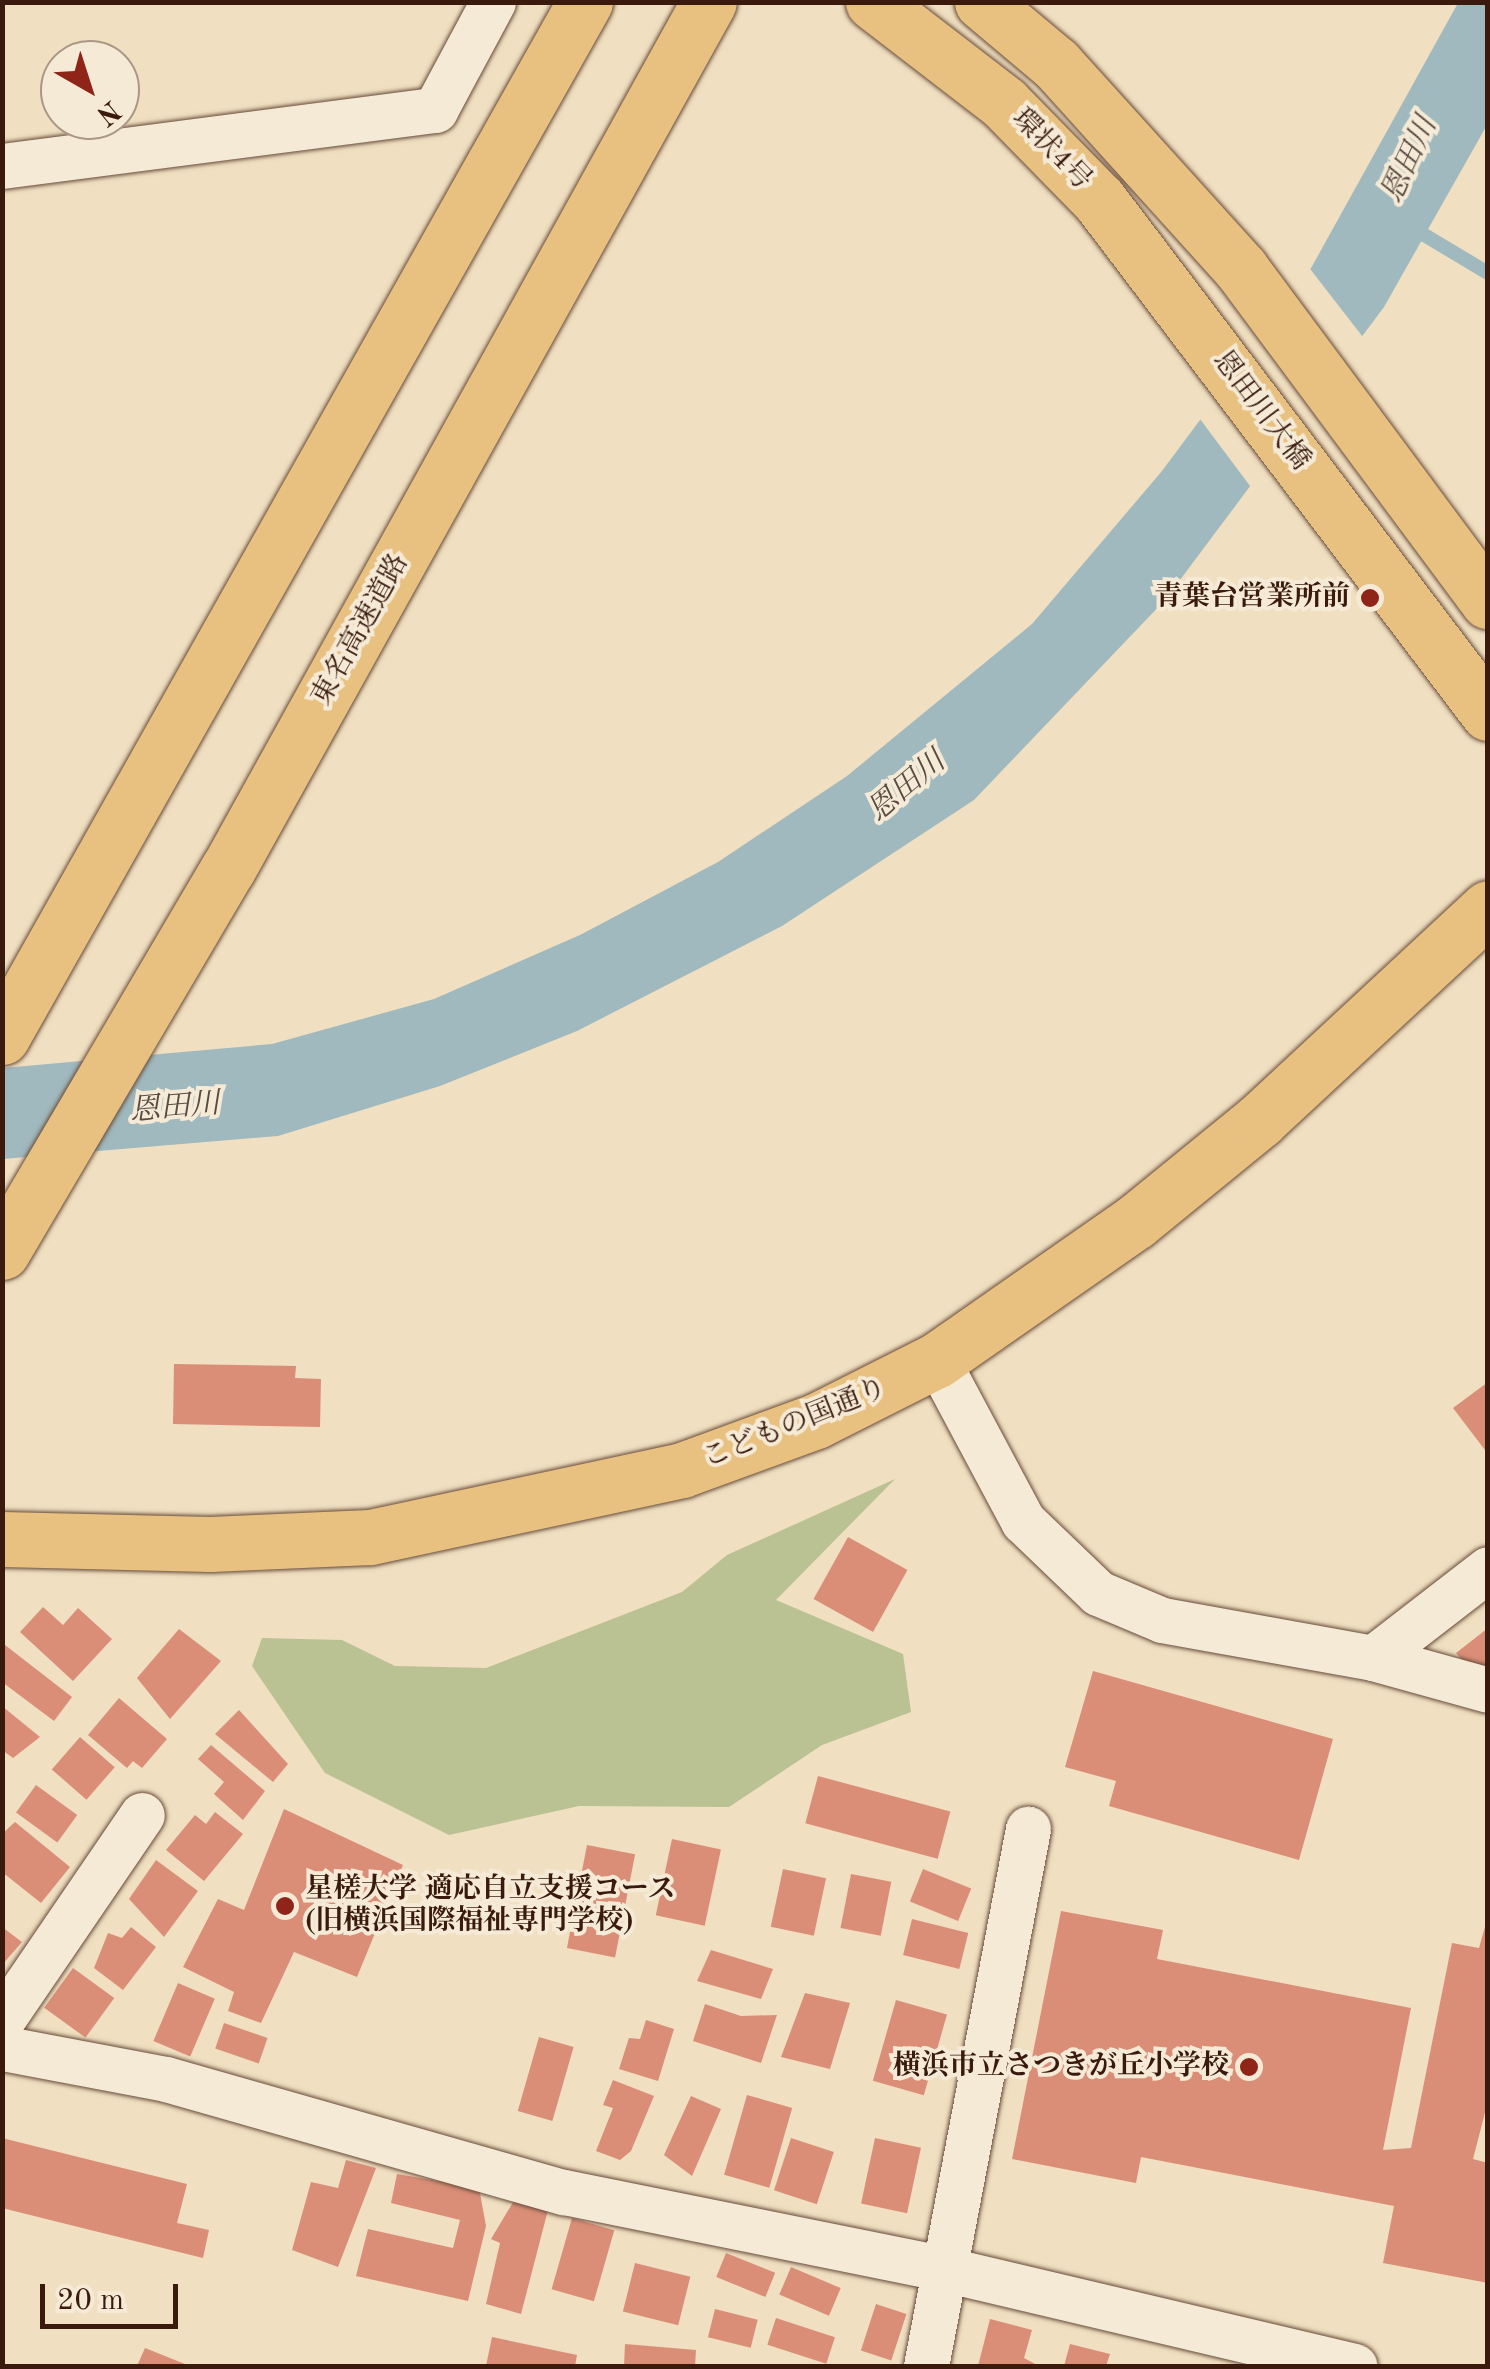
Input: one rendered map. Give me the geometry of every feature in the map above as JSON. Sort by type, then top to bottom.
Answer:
[{"type":"main road","points":[[2,1036],[585,2]]},
{"type":"main road","name":"東名高速道路","points":[[2,1252],[228,869],[709,2]]},
{"type":"main road","name":"環状4号","points":[[874,2],[1018,116],[1099,200],[1198,328]]},
{"type":"main road","points":[[982,2],[1056,64],[1241,269],[1488,601]]},
{"type":"main road","name":"恩田川大橋","points":[[1198,328],[1488,713]]},
{"type":"main road","name":"こどもの国通り","points":[[6,1545],[370,1538],[521,1508],[716,1458],[816,1421],[937,1360],[1036,1295],[1260,1120],[1488,908]]},
{"type":"street","points":[[2,166],[434,110],[493,2]]},
{"type":"street","points":[[937,1360],[1023,1521],[1098,1592],[1162,1620],[1372,1658],[1488,1690]]},
{"type":"street","points":[[1372,1658],[1488,1570]]},
{"type":"street","points":[[2,2020],[142,1815]]},
{"type":"street","points":[[926,2366],[940,2268],[1028,1828]]},
{"type":"street","points":[[2,2048],[166,2079],[564,2192],[940,2268],[1256,2355],[1354,2366]]},
{"type":"green space","points":[[895,1479],[776,1600],[903,1654],[911,1712],[822,1745],[729,1807],[579,1806],[449,1835],[325,1773],[252,1666],[262,1638],[342,1640],[395,1666],[486,1668],[682,1592],[727,1555]]},
{"type":"water","name":"恩田川","points":[[1458,3],[1487,3],[1487,125],[1384,307],[1165,600],[974,800],[782,926],[577,1031],[440,1086],[278,1136],[3,1159],[3,1068],[272,1044],[434,999],[580,935],[718,862],[847,776],[1032,624],[1162,471],[1305,279]]},
{"type":"pier","points":[[1307,265],[1366,341],[1256,494],[1197,415]]},
{"type":"building","points":[[174,1364],[296,1366],[295,1378],[321,1379],[320,1427],[173,1424]]},
{"type":"building","points":[[1488,1382],[1488,1454],[1453,1408]]},
{"type":"building","points":[[848,1537],[907,1570],[873,1632],[814,1599]]},
{"type":"building","points":[[43,1607],[63,1625],[78,1608],[112,1639],[73,1681],[20,1632]]},
{"type":"building","points":[[1488,1628],[1488,1667],[1463,1661],[1456,1653]]},
{"type":"building","points":[[179,1629],[221,1661],[170,1719],[137,1678]]},
{"type":"building","points":[[5,1645],[72,1697],[54,1721],[2,1682]]},
{"type":"building","points":[[1093,1671],[1333,1739],[1299,1860],[1109,1806],[1116,1781],[1065,1767]]},
{"type":"building","points":[[119,1698],[167,1739],[142,1768],[133,1761],[127,1768],[88,1735]]},
{"type":"building","points":[[2,1706],[40,1737],[13,1758],[2,1750]]},
{"type":"building","points":[[239,1710],[288,1764],[273,1782],[215,1734]]},
{"type":"building","points":[[80,1737],[115,1767],[87,1800],[52,1769]]},
{"type":"building","points":[[211,1745],[265,1791],[243,1820],[214,1794],[224,1782],[198,1759]]},
{"type":"building","points":[[818,1776],[950,1811],[938,1859],[805,1823]]},
{"type":"building","points":[[36,1785],[77,1815],[57,1842],[16,1813]]},
{"type":"building","points":[[284,1809],[403,1865],[357,1977],[294,1952],[261,2023],[228,2011],[234,1992],[183,1967],[218,1899],[244,1910]]},
{"type":"building","points":[[215,1812],[243,1834],[204,1881],[166,1850],[195,1815],[206,1824]]},
{"type":"building","points":[[15,1822],[70,1867],[41,1903],[2,1872],[2,1834]]},
{"type":"building","points":[[672,1839],[721,1849],[705,1926],[656,1915]]},
{"type":"building","points":[[587,1845],[635,1854],[615,1957],[567,1948]]},
{"type":"building","points":[[156,1860],[198,1891],[164,1937],[129,1899]]},
{"type":"building","points":[[783,1869],[826,1878],[814,1936],[771,1927]]},
{"type":"building","points":[[923,1869],[971,1888],[958,1921],[910,1901]]},
{"type":"building","points":[[851,1874],[891,1882],[881,1936],[841,1928]]},
{"type":"building","points":[[1061,1911],[1163,1930],[1157,1959],[1411,2008],[1383,2150],[1411,2148],[1452,1943],[1479,1948],[1488,1916],[1488,2101],[1473,2159],[1488,2163],[1488,2283],[1383,2263],[1394,2206],[1141,2157],[1136,2183],[1012,2159]]},
{"type":"building","points":[[912,1919],[968,1933],[959,1969],[903,1955]]},
{"type":"building","points":[[2,1927],[22,1942],[2,1965]]},
{"type":"building","points":[[131,1927],[156,1947],[123,1990],[94,1968],[108,1933],[122,1938]]},
{"type":"building","points":[[711,1950],[773,1969],[761,1999],[697,1981]]},
{"type":"building","points":[[73,1968],[114,1998],[85,2038],[44,2008]]},
{"type":"building","points":[[178,1983],[215,1999],[190,2057],[153,2041]]},
{"type":"building","points":[[805,1993],[850,2003],[830,2069],[781,2057]]},
{"type":"building","points":[[896,2000],[947,2015],[924,2095],[873,2081]]},
{"type":"building","points":[[705,2004],[741,2016],[777,2015],[761,2063],[693,2041]]},
{"type":"building","points":[[646,2020],[674,2029],[658,2081],[619,2069],[629,2038],[640,2039]]},
{"type":"building","points":[[224,2023],[267,2038],[259,2064],[215,2049]]},
{"type":"building","points":[[539,2037],[574,2047],[552,2121],[518,2111]]},
{"type":"building","points":[[613,2080],[654,2096],[631,2151],[620,2160],[596,2151],[613,2108],[603,2105]]},
{"type":"building","points":[[747,2095],[792,2108],[769,2188],[724,2175]]},
{"type":"building","points":[[691,2096],[721,2109],[692,2176],[664,2155]]},
{"type":"building","points":[[2,2138],[187,2184],[177,2223],[209,2230],[203,2258],[2,2208]]},
{"type":"building","points":[[791,2138],[834,2152],[817,2204],[774,2190]]},
{"type":"building","points":[[875,2138],[921,2148],[907,2213],[861,2204]]},
{"type":"building","points":[[346,2160],[376,2168],[338,2267],[292,2250],[311,2182],[338,2188]]},
{"type":"building","points":[[397,2174],[479,2188],[486,2226],[468,2301],[356,2276],[368,2229],[453,2248],[460,2220],[391,2203]]},
{"type":"building","points":[[515,2199],[548,2210],[521,2314],[486,2304],[500,2243],[491,2239]]},
{"type":"building","points":[[572,2218],[614,2230],[594,2301],[552,2289]]},
{"type":"building","points":[[726,2253],[775,2273],[765,2297],[716,2277]]},
{"type":"building","points":[[635,2263],[690,2277],[678,2325],[623,2312]]},
{"type":"building","points":[[791,2267],[841,2288],[829,2316],[779,2295]]},
{"type":"building","points":[[876,2304],[906,2314],[891,2360],[861,2351]]},
{"type":"building","points":[[715,2309],[758,2320],[751,2348],[708,2337]]},
{"type":"building","points":[[776,2318],[835,2337],[826,2364],[767,2345]]},
{"type":"building","points":[[990,2319],[1032,2330],[1024,2358],[1039,2366],[978,2366]]},
{"type":"building","points":[[492,2337],[577,2355],[575,2366],[486,2366]]},
{"type":"building","points":[[625,2344],[696,2350],[695,2366],[624,2366]]},
{"type":"building","points":[[1070,2344],[1110,2354],[1106,2366],[1064,2366]]},
{"type":"building","points":[[145,2348],[190,2366],[137,2366]]},
{"type":"waterway","points":[[1411,227],[1488,273]]},
{"type":"place","name":"青葉台営業所前","points":[[1370,598]]},
{"type":"place","name":"星槎大学 適応自立支援コース (旧横浜国際福祉専門学校)","points":[[285,1906]]},
{"type":"place","name":"横浜市立さつきが丘小学校","points":[[1249,2067]]}]
